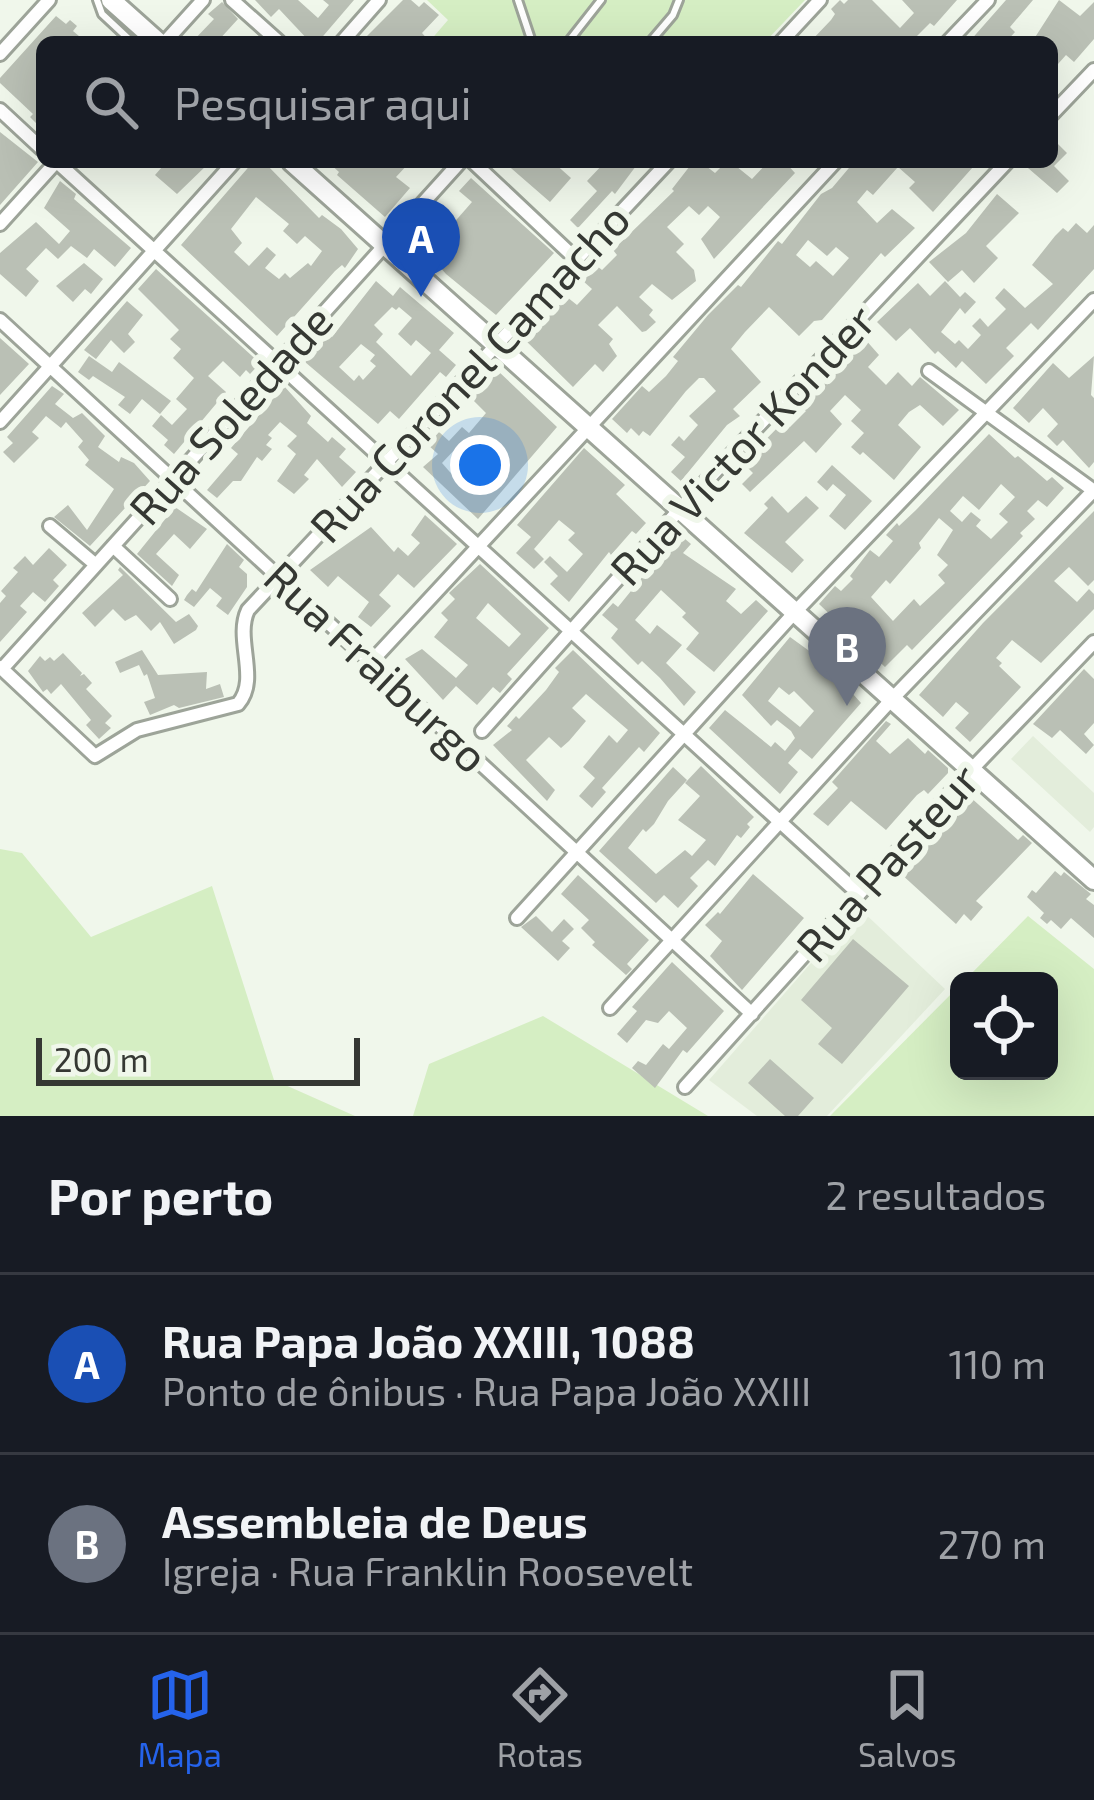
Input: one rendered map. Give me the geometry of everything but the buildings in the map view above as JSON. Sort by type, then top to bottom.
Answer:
[{"type":"main road","points":[[111,0],[131,33]]},
{"type":"main road","points":[[299,168],[971,770],[1090,868]]},
{"type":"street","points":[[0,54],[49,0]]},
{"type":"street","points":[[167,36],[203,0]]},
{"type":"street","points":[[232,0],[272,36]]},
{"type":"street","points":[[348,36],[380,0]]},
{"type":"street","points":[[787,36],[820,0]]},
{"type":"street","points":[[955,36],[988,0]]},
{"type":"street","points":[[1058,108],[1094,70]]},
{"type":"street","points":[[0,110],[36,143]]},
{"type":"street","points":[[0,224],[51,168]]},
{"type":"street","points":[[63,168],[859,894]]},
{"type":"street","points":[[0,422],[229,168]]},
{"type":"street","name":"Rua Soledade","points":[[1,668],[455,168]]},
{"type":"street","points":[[479,168],[576,259]]},
{"type":"street","name":"Rua Coronel Camacho","points":[[1,668],[95,756],[136,730],[238,704],[247,688],[242,624],[248,610],[662,168]]},
{"type":"street","points":[[370,662],[830,168]]},
{"type":"street","name":"Rua Victor Konder","points":[[482,731],[680,509],[1001,168]]},
{"type":"street","points":[[517,919],[795,612],[1094,300]]},
{"type":"street","name":"Rua Fraiburgo","points":[[0,320],[752,1013]]},
{"type":"street","points":[[610,1008],[892,700],[1094,490],[929,371]]},
{"type":"street","points":[[50,526],[96,566]]},
{"type":"street","points":[[112,547],[170,599]]},
{"type":"street","name":"Rua Pasteur","points":[[685,1087],[971,770],[1094,642]]},
{"type":"street","points":[[1081,656],[1094,667]]},
{"type":"lane","points":[[97,0],[102,14],[131,33]]},
{"type":"lane","points":[[518,0],[530,36]]},
{"type":"lane","points":[[573,36],[601,0]]},
{"type":"lane","points":[[655,36],[679,0]]},
{"type":"shaded area","points":[[1033,736],[1094,793],[1090,832],[1011,759]]},
{"type":"shaded area","points":[[859,908],[945,989],[827,1116],[757,1116],[709,1080]]},
{"type":"green space","points":[[427,0],[805,0],[771,36],[434,36],[448,20]]},
{"type":"green space","points":[[0,849],[22,853],[91,937],[212,886],[274,1080],[355,1116],[0,1116]]},
{"type":"green space","points":[[1028,916],[1094,969],[1094,1116],[830,1116],[950,995],[950,1080],[1058,1080],[1058,972],[973,972]]},
{"type":"green space","points":[[543,1016],[708,1116],[413,1116],[429,1064]]},
{"type":"place","name":"Rua Papa João XXIII, 1088","points":[[421,297]]},
{"type":"place","name":"Assembleia de Deus","points":[[847,706]]}]
